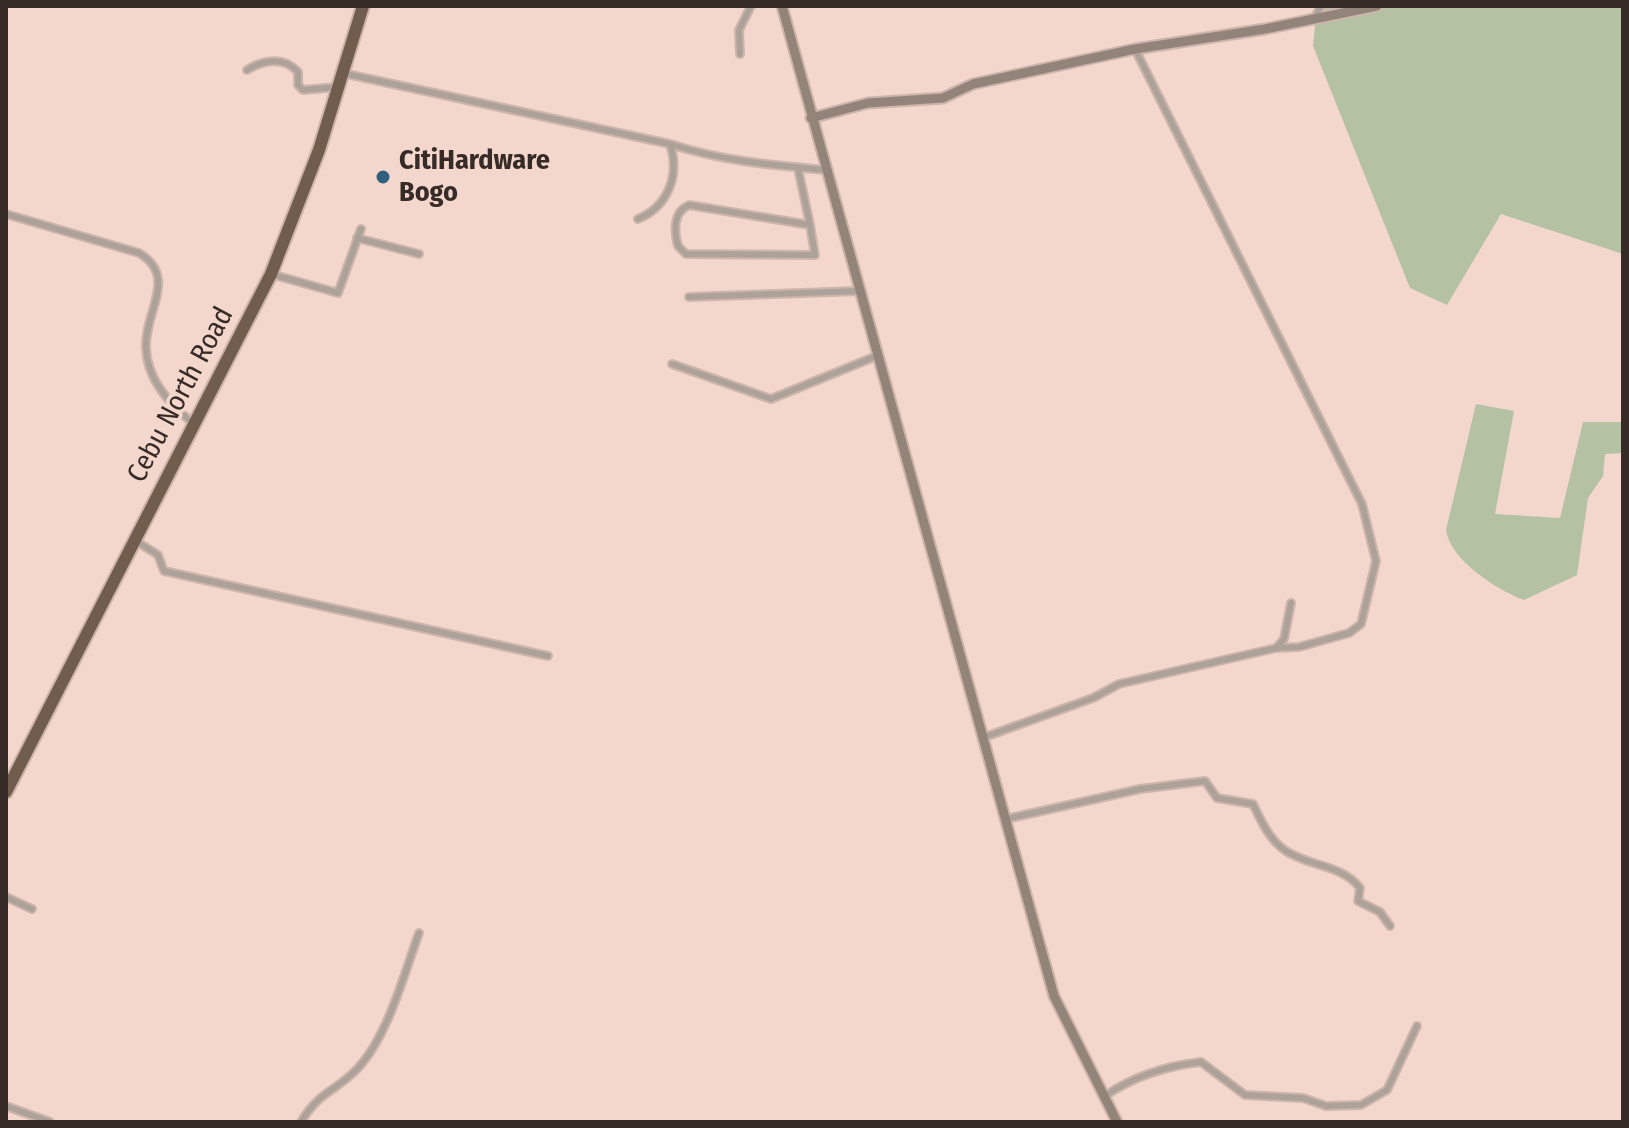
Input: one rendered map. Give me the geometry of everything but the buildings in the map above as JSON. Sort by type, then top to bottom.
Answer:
[{"type":"highway","name":"Cebu North Road","points":[[6,792],[271,274],[308,183],[363,6]]},
{"type":"main road","points":[[782,6],[1054,996],[1117,1122]]},
{"type":"main road","points":[[811,118],[868,103],[943,98],[973,84],[1135,49],[1265,29],[1377,6]]},
{"type":"street","points":[[740,54],[739,30],[751,6]]},
{"type":"street","points":[[1315,17],[1321,6]]},
{"type":"street","points":[[982,738],[1093,698],[1119,684],[1276,648],[1299,647],[1357,628],[1364,615],[1376,561],[1362,504],[1135,49]]},
{"type":"street","points":[[247,70],[262,60],[271,61],[293,67],[298,72],[298,85],[303,90],[338,87]]},
{"type":"street","points":[[342,73],[745,163],[825,170]]},
{"type":"street","points":[[638,219],[658,207],[667,194],[675,161],[670,144]]},
{"type":"street","points":[[798,168],[816,253],[810,258],[686,254],[680,250],[676,236],[679,212],[689,205],[810,225]]},
{"type":"street","points":[[6,214],[139,253],[153,261],[159,274],[146,348],[152,376],[173,407],[194,424]]},
{"type":"street","points":[[271,274],[338,293],[361,229]]},
{"type":"street","points":[[357,238],[419,254]]},
{"type":"street","points":[[689,297],[859,291]]},
{"type":"street","points":[[672,364],[771,399],[879,355]]},
{"type":"street","points":[[133,539],[158,555],[164,571],[548,656]]},
{"type":"street","points":[[1276,648],[1284,639],[1291,603]]},
{"type":"street","points":[[1006,819],[1140,789],[1205,781],[1217,798],[1253,804],[1265,829],[1286,852],[1353,878],[1360,888],[1358,901],[1380,912],[1390,926]]},
{"type":"street","points":[[6,897],[32,909]]},
{"type":"street","points":[[301,1122],[325,1091],[359,1067],[374,1043],[419,933]]},
{"type":"street","points":[[1105,1096],[1122,1084],[1170,1065],[1201,1062],[1245,1095],[1303,1098],[1326,1106],[1361,1105],[1387,1090],[1417,1026]]},
{"type":"street","points":[[6,1106],[50,1122]]},
{"type":"green space","points":[[1317,6],[1623,6],[1623,254],[1501,214],[1447,305],[1410,288],[1313,46]]},
{"type":"green space","points":[[1476,404],[1514,411],[1495,514],[1560,518],[1583,422],[1623,422],[1623,453],[1605,454],[1603,476],[1588,498],[1577,575],[1524,600],[1501,589],[1465,563],[1449,541],[1446,530]]},
{"type":"place","name":"CitiHardware Bogo","points":[[383,177]]}]
